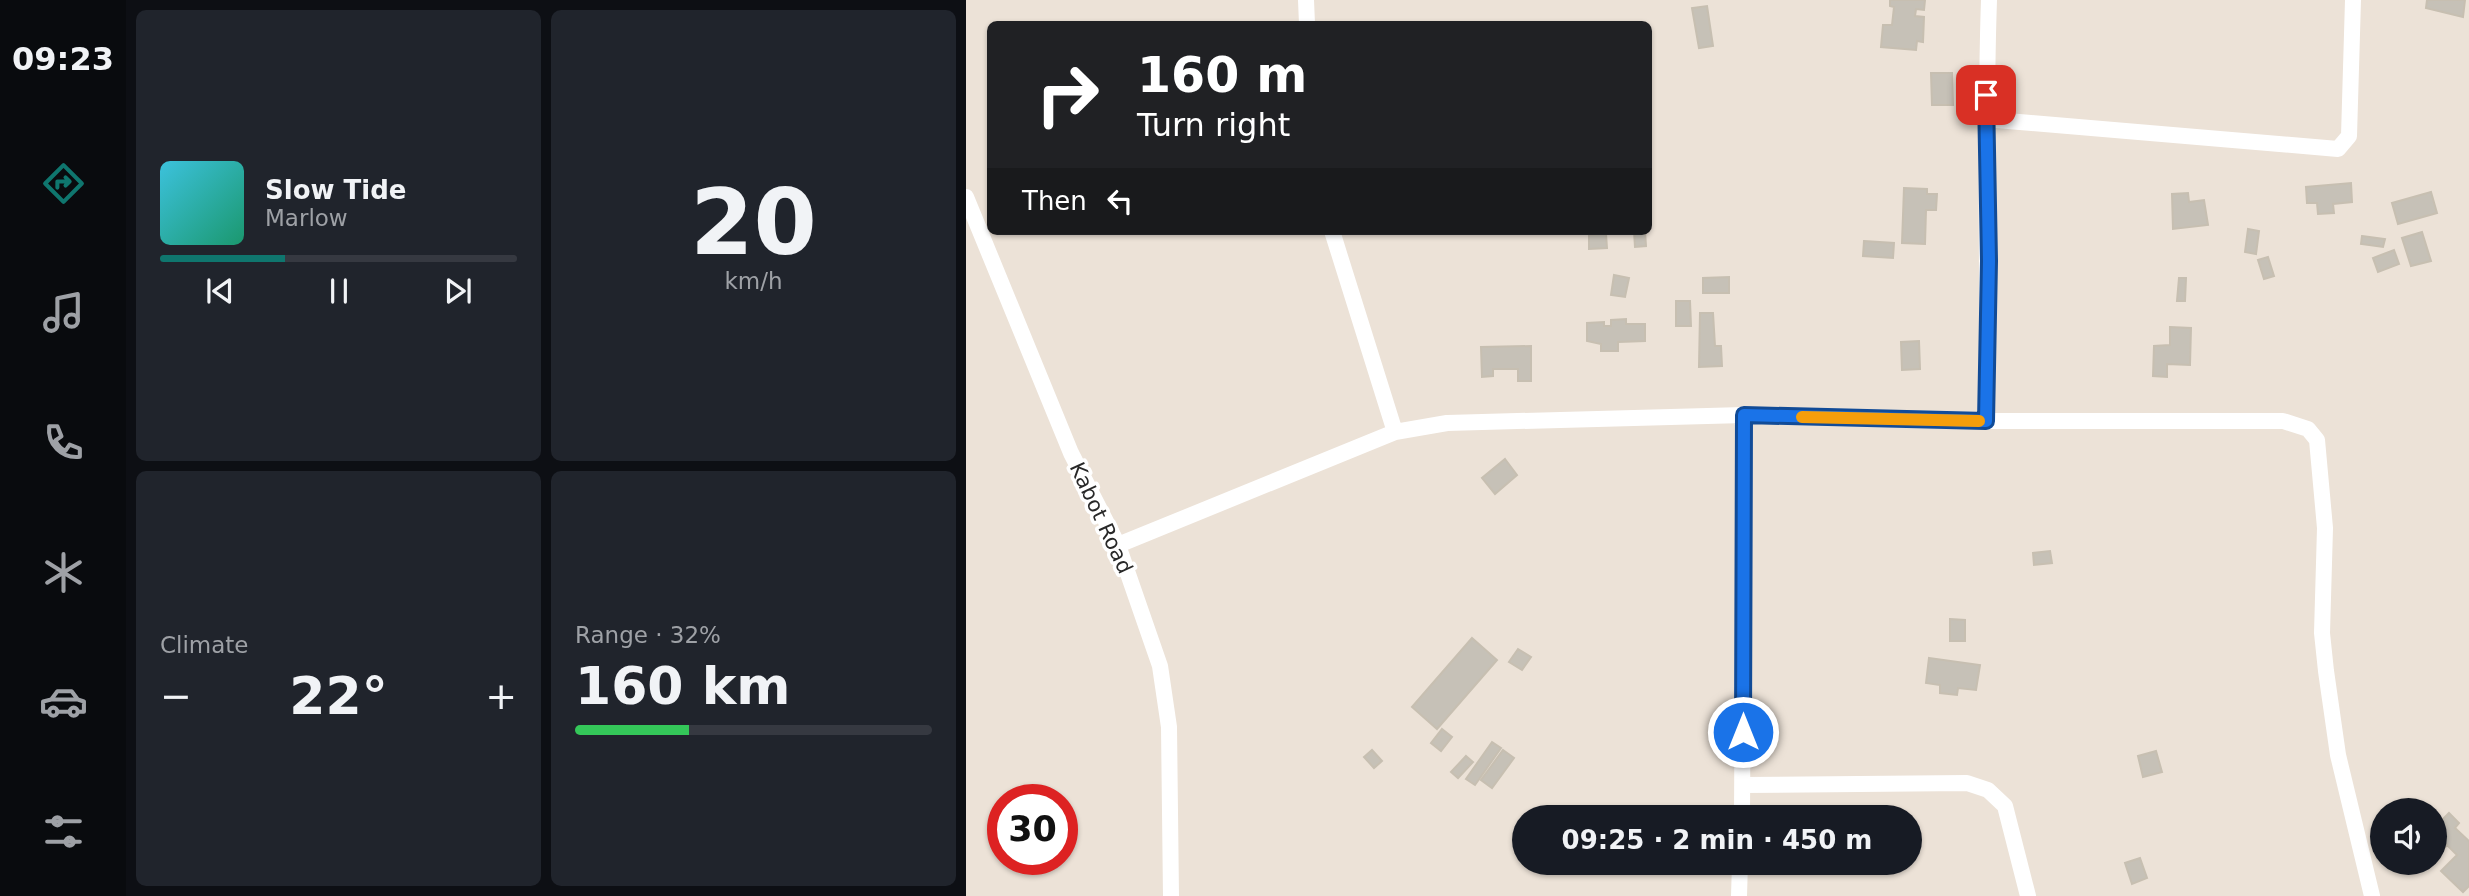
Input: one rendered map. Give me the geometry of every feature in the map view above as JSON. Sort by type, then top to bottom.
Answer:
[{"type":"street","points":[[1306,0],[1307,21]]},
{"type":"street","points":[[1986,421],[1989,261],[1985,119],[1989,0]]},
{"type":"street","points":[[1985,119],[2338,149],[2348,136],[2353,0]]},
{"type":"street","name":"Kabot Road","points":[[966,197],[1071,453],[1118,545],[1160,666],[1170,727],[1171,896]]},
{"type":"street","points":[[1333,235],[1395,432]]},
{"type":"street","points":[[1742,805],[1744,415]]},
{"type":"street","points":[[1118,545],[1395,432],[1447,423],[1744,415],[1986,421],[2283,421],[2312,433],[2317,440],[2325,528],[2322,633],[2326,671],[2338,755],[2372,896]]},
{"type":"street","points":[[1743,785],[1967,783],[1988,790],[2005,806],[2028,896]]},
{"type":"street","points":[[1739,896],[1740,875]]},
{"type":"building","points":[[1890,0],[1925,0],[1924,10],[1916,9],[1915,16],[1924,17],[1923,42],[1917,41],[1916,50],[1881,47],[1883,25],[1892,25],[1894,7],[1890,6]]},
{"type":"building","points":[[2427,0],[2465,0],[2463,17],[2426,8]]},
{"type":"building","points":[[1707,6],[1713,46],[1699,48],[1692,8]]},
{"type":"building","points":[[1931,73],[1952,73],[1953,105],[1932,105]]},
{"type":"building","points":[[2351,183],[2352,202],[2333,204],[2334,213],[2318,214],[2317,203],[2307,203],[2306,187]]},
{"type":"building","points":[[1904,188],[1927,189],[1927,194],[1937,194],[1936,210],[1926,210],[1925,244],[1902,243]]},
{"type":"building","points":[[2431,192],[2437,213],[2398,224],[2392,203]]},
{"type":"building","points":[[2188,193],[2189,202],[2204,200],[2208,225],[2173,229],[2172,194]]},
{"type":"building","points":[[2248,229],[2259,231],[2256,254],[2245,252]]},
{"type":"building","points":[[2422,232],[2431,261],[2411,266],[2402,238]]},
{"type":"building","points":[[1589,235],[1606,235],[1607,248],[1589,249]]},
{"type":"building","points":[[1634,235],[1645,235],[1646,246],[1635,247]]},
{"type":"building","points":[[2362,236],[2385,239],[2383,247],[2361,244]]},
{"type":"building","points":[[1864,241],[1894,243],[1893,258],[1863,256]]},
{"type":"building","points":[[2394,250],[2399,264],[2378,272],[2373,258]]},
{"type":"building","points":[[2268,257],[2274,276],[2264,279],[2258,260]]},
{"type":"building","points":[[1614,275],[1629,278],[1625,297],[1611,295]]},
{"type":"building","points":[[1729,277],[1729,293],[1703,293],[1703,278]]},
{"type":"building","points":[[2179,278],[2186,278],[2185,301],[2177,301]]},
{"type":"building","points":[[1676,301],[1690,301],[1691,326],[1676,326]]},
{"type":"building","points":[[1700,313],[1713,313],[1715,346],[1721,346],[1722,366],[1699,367]]},
{"type":"building","points":[[1626,319],[1626,324],[1645,324],[1645,341],[1618,342],[1618,351],[1601,351],[1601,344],[1587,341],[1587,323],[1604,322],[1604,326],[1611,326],[1611,320]]},
{"type":"building","points":[[2170,327],[2191,328],[2190,365],[2167,364],[2167,377],[2153,376],[2154,346],[2170,345]]},
{"type":"building","points":[[1919,341],[1920,369],[1902,370],[1901,342]]},
{"type":"building","points":[[1531,346],[1531,381],[1518,381],[1518,369],[1493,369],[1493,376],[1482,377],[1481,347]]},
{"type":"building","points":[[1505,459],[1517,475],[1495,494],[1482,478]]},
{"type":"building","points":[[2050,551],[2052,563],[2034,565],[2033,553]]},
{"type":"building","points":[[1950,619],[1965,620],[1965,641],[1950,641]]},
{"type":"building","points":[[1472,638],[1497,660],[1437,729],[1412,707]]},
{"type":"building","points":[[1518,649],[1531,657],[1522,670],[1509,662]]},
{"type":"building","points":[[1929,658],[1980,665],[1976,690],[1958,688],[1957,695],[1940,693],[1940,685],[1926,683]]},
{"type":"building","points":[[1442,729],[1452,737],[1441,751],[1431,743]]},
{"type":"building","points":[[1492,742],[1501,748],[1475,785],[1466,779]]},
{"type":"building","points":[[1372,750],[1382,761],[1374,768],[1364,757]]},
{"type":"building","points":[[1503,750],[1514,758],[1492,788],[1481,780]]},
{"type":"building","points":[[2156,751],[2162,772],[2143,777],[2138,756]]},
{"type":"building","points":[[1466,756],[1473,762],[1458,778],[1451,772]]},
{"type":"building","points":[[2449,813],[2459,823],[2455,828],[2469,841],[2469,886],[2463,892],[2445,875],[2447,865],[2457,855],[2447,845]]},
{"type":"building","points":[[2140,858],[2147,878],[2132,884],[2125,863]]},
{"type":"slow traffic","points":[[1802,417],[1979,421]]},
{"type":"route","points":[[1743,732],[1744,415],[1986,421],[1989,261],[1986,95]]}]
